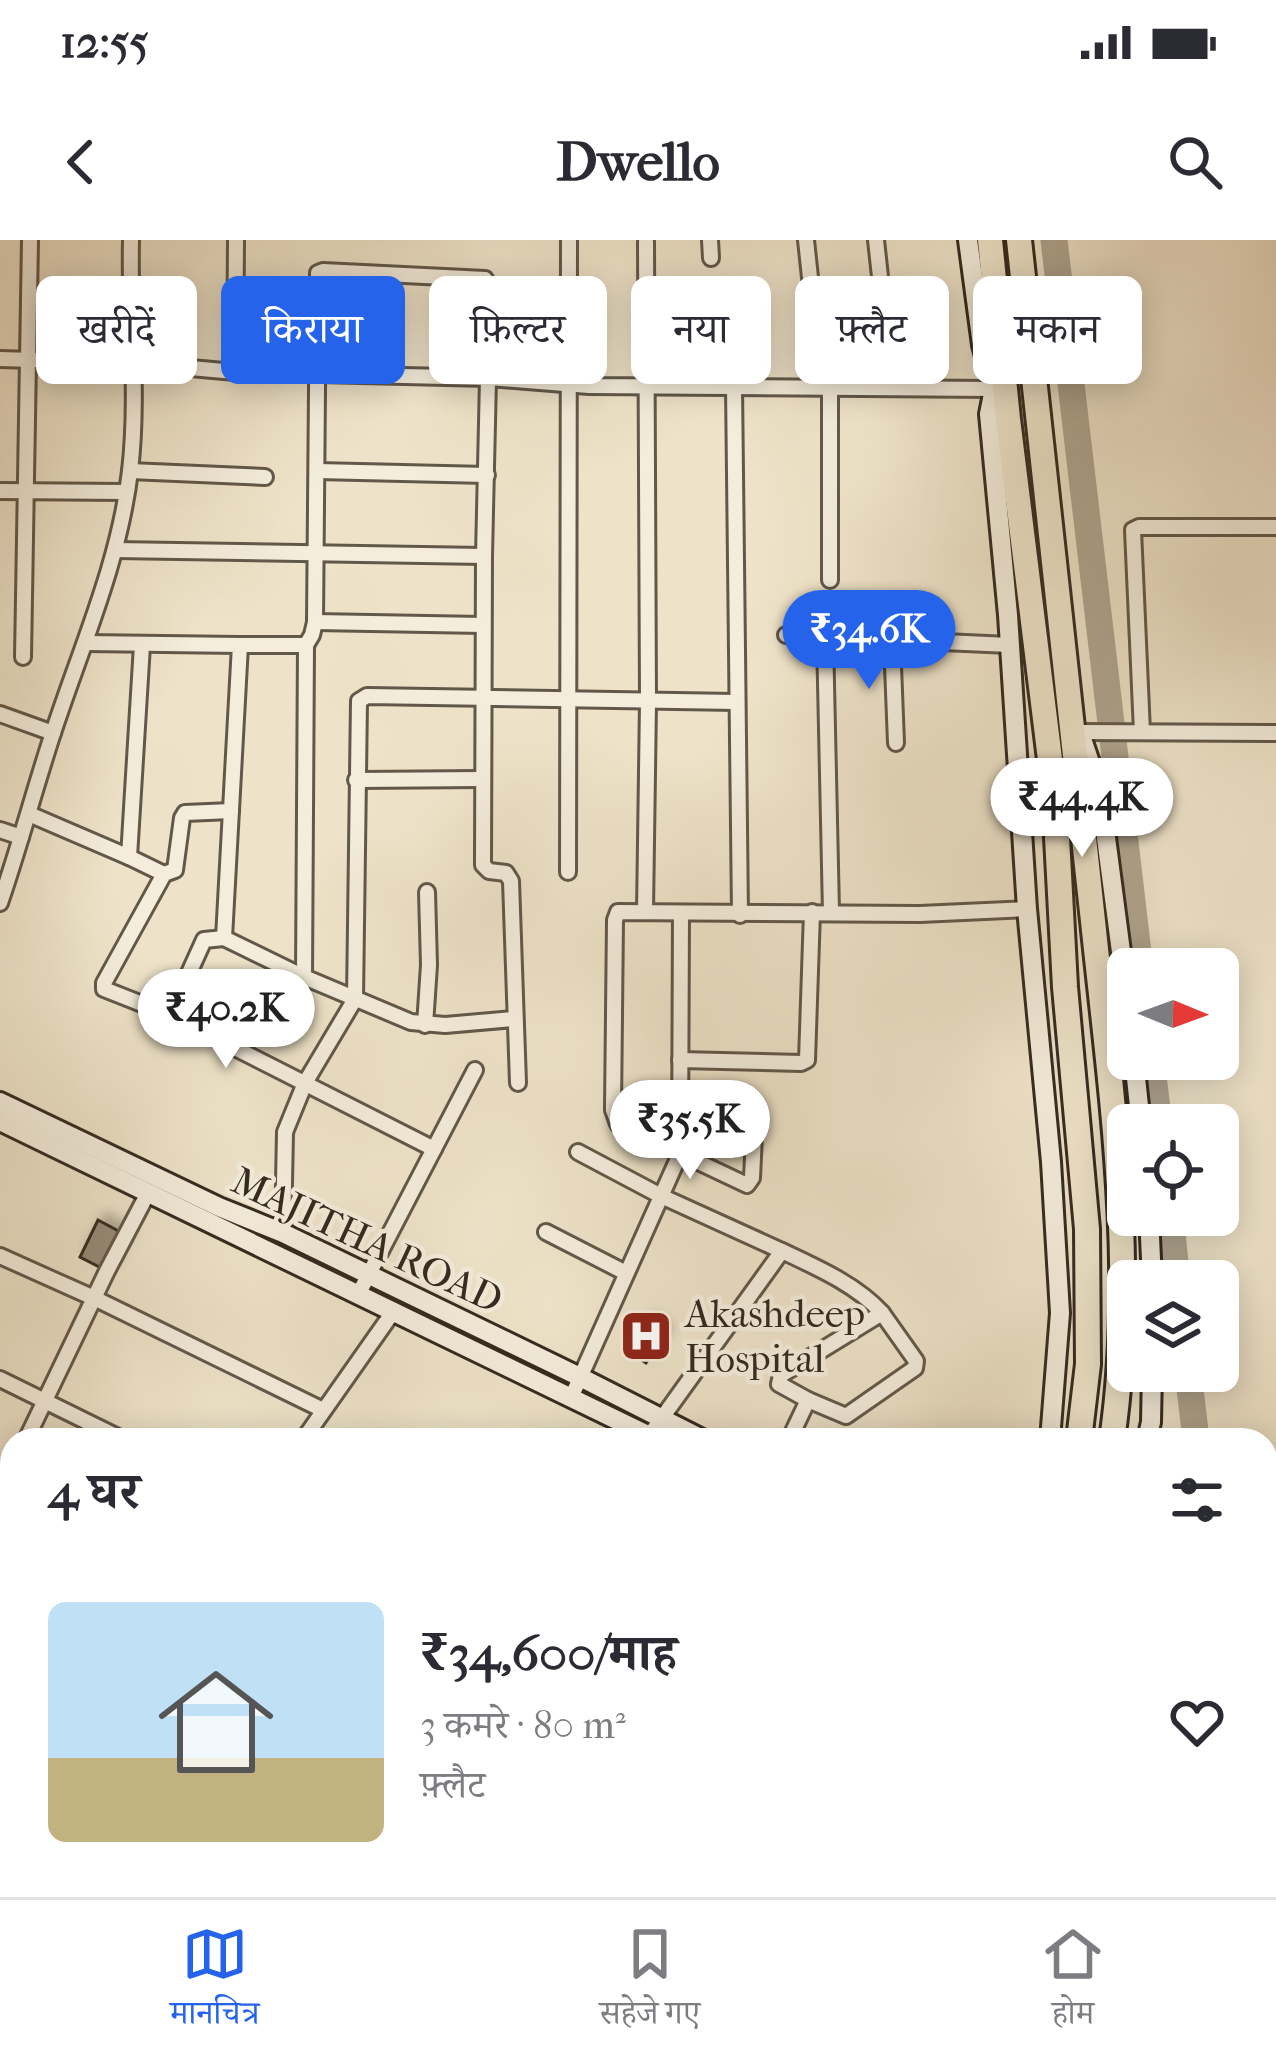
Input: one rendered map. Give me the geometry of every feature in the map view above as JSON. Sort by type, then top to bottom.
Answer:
[{"type":"highway","points":[[990,240],[994,276]]},
{"type":"highway","points":[[1019,240],[1083,724],[1122,1247],[1120,1383],[1114,1428]]},
{"type":"highway","points":[[1005,384],[1055,800],[1065,986],[1087,1229],[1088,1364],[1080,1428]]},
{"type":"street","points":[[23,657],[30,240]]},
{"type":"street","points":[[131,240],[132,276]]},
{"type":"street","points":[[236,240],[236,276]]},
{"type":"street","points":[[569,240],[569,276]]},
{"type":"street","points":[[710,240],[712,258]]},
{"type":"street","points":[[806,240],[810,276]]},
{"type":"street","points":[[876,240],[879,276]]},
{"type":"street","points":[[968,240],[982,345],[994,389]]},
{"type":"street","points":[[645,913],[646,242]]},
{"type":"street","points":[[318,276],[323,271],[429,276]]},
{"type":"street","points":[[0,359],[36,359]]},
{"type":"street","points":[[0,903],[122,524],[134,384]]},
{"type":"street","points":[[304,977],[306,645],[315,622],[316,384]]},
{"type":"street","points":[[489,384],[483,865],[489,871],[506,873],[511,881],[518,1083]]},
{"type":"street","points":[[568,872],[570,384]]},
{"type":"street","points":[[589,384],[994,389]]},
{"type":"street","points":[[734,384],[740,914]]},
{"type":"street","points":[[995,384],[989,414],[1060,1313],[1051,1428]]},
{"type":"street","points":[[830,388],[830,580]]},
{"type":"street","points":[[130,471],[265,477]]},
{"type":"street","points":[[317,471],[487,475]]},
{"type":"street","points":[[0,491],[126,492]]},
{"type":"street","points":[[1137,732],[1133,530],[1276,527]]},
{"type":"street","points":[[115,550],[484,556]]},
{"type":"street","points":[[315,622],[483,625]]},
{"type":"street","points":[[786,635],[1010,645]]},
{"type":"street","points":[[825,637],[831,912]]},
{"type":"street","points":[[892,640],[896,742]]},
{"type":"street","points":[[86,643],[306,645]]},
{"type":"street","points":[[129,857],[142,645]]},
{"type":"street","points":[[224,938],[240,645]]},
{"type":"street","points":[[283,1233],[285,1132],[304,1083],[356,999],[356,780],[358,706],[363,698],[736,702]]},
{"type":"street","points":[[0,714],[53,734]]},
{"type":"street","points":[[1120,948],[1100,793],[1083,724],[1137,732],[1276,733]]},
{"type":"street","points":[[356,780],[482,778]]},
{"type":"street","points":[[232,811],[185,813],[175,870],[164,874],[106,991],[170,1015],[434,1149]]},
{"type":"street","points":[[28,814],[164,874]]},
{"type":"street","points":[[0,830],[22,837]]},
{"type":"street","points":[[425,1025],[427,892]]},
{"type":"street","points":[[755,1114],[749,1185],[622,1127],[613,1110],[617,914],[920,914],[1027,909]]},
{"type":"street","points":[[680,1060],[808,1060],[812,912]]},
{"type":"street","points":[[571,1398],[680,1154],[681,913]]},
{"type":"street","points":[[170,1015],[204,940],[224,938],[411,1022],[514,1019]]},
{"type":"street","points":[[358,1295],[475,1070]]},
{"type":"street","name":"MAJITHA ROAD","points":[[0,1102],[244,1219],[283,1233],[679,1428]]},
{"type":"street","name":"MAJITHA ROAD","points":[[0,1121],[633,1428]]},
{"type":"street","points":[[578,1152],[833,1277],[874,1304],[882,1313],[916,1361],[915,1368],[846,1416],[781,1387],[781,1375],[882,1313]]},
{"type":"street","points":[[32,1428],[148,1193]]},
{"type":"street","points":[[546,1232],[626,1273]]},
{"type":"street","points":[[658,1428],[782,1251]]},
{"type":"street","points":[[0,1256],[323,1410]]},
{"type":"street","points":[[311,1428],[393,1312]]},
{"type":"street","points":[[0,1379],[100,1428]]},
{"type":"street","points":[[1150,1428],[1152,1392]]},
{"type":"street","points":[[795,1428],[808,1400]]},
{"type":"building","points":[[98,1220],[126,1235],[107,1271],[80,1257]]},
{"type":"building","points":[[647,1321],[665,1333],[646,1363],[628,1351]]},
{"type":"waterway","points":[[1054,240],[1138,948]]},
{"type":"waterway","points":[[1154,1080],[1156,1104]]},
{"type":"waterway","points":[[1172,1236],[1175,1260]]},
{"type":"waterway","points":[[1190,1392],[1195,1428]]},
{"type":"place","name":"Akashdeep Hospital","points":[[646,1336]]}]
